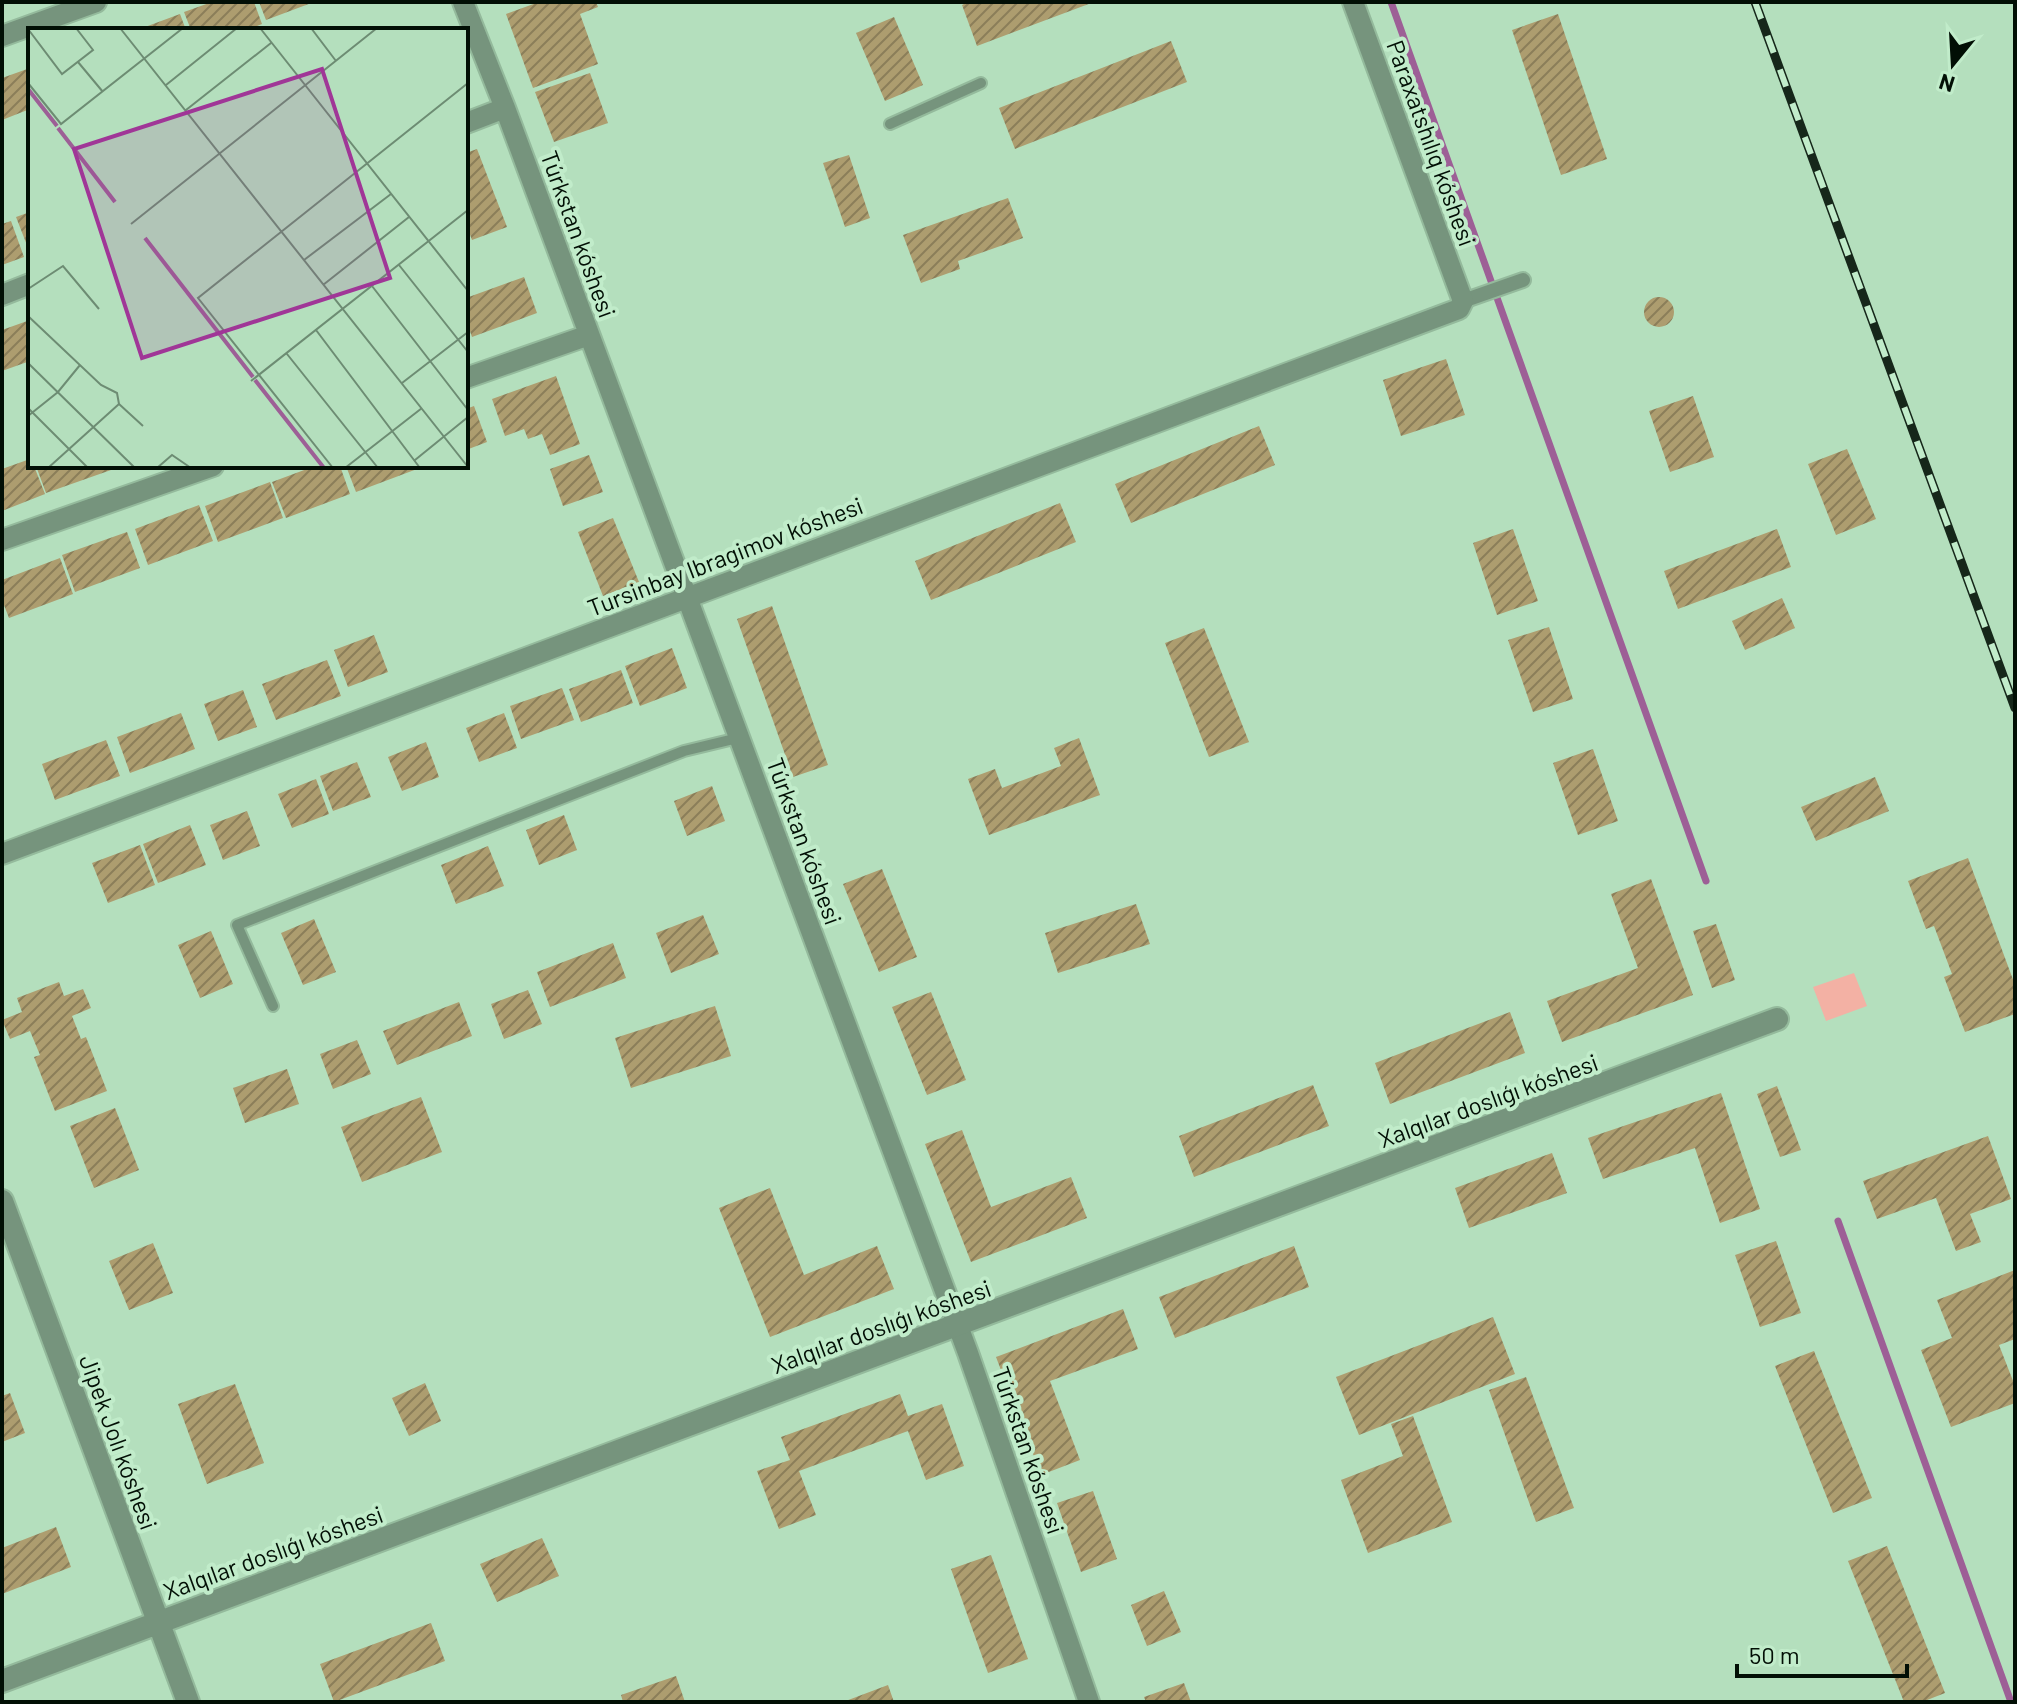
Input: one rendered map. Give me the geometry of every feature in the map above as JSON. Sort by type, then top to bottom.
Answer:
[{"type":"street","points":[[2,36],[96,2]]},
{"type":"street","name":"Túrkstan kóshesi","points":[[463,2],[957,1325],[1089,1702]]},
{"type":"street","name":"Paraxatshılıq kóshesi","points":[[1353,2],[1463,301]]},
{"type":"street","points":[[468,122],[505,108]]},
{"type":"street","points":[[1463,301],[1523,280]]},
{"type":"street","points":[[2,295],[28,285]]},
{"type":"street","name":"Tursinbay Ibragimov kóshesi","points":[[2,854],[1459,309],[1463,301]]},
{"type":"street","points":[[468,377],[589,335]]},
{"type":"street","points":[[2,540],[207,468]]},
{"type":"street","name":"Xalqılar doslıǵı kóshesi","points":[[2,1681],[1777,1019]]},
{"type":"street","name":"Jipek Jolı kóshesi","points":[[2,1201],[188,1702]]},
{"type":"lane","points":[[890,124],[981,83]]},
{"type":"lane","points":[[273,1006],[237,925],[684,751],[738,738]]},
{"type":"shaded area","points":[[1854,973],[1867,1006],[1826,1021],[1813,987]]},
{"type":"building","points":[[212,2],[254,2],[262,24],[252,28],[190,28],[184,12]]},
{"type":"building","points":[[259,2],[314,2],[266,20]]},
{"type":"building","points":[[539,2],[596,2],[598,7],[580,14],[598,64],[533,88],[506,14]]},
{"type":"building","points":[[968,2],[1094,2],[977,46],[962,5]]},
{"type":"building","points":[[180,14],[185,28],[142,28]]},
{"type":"building","points":[[1558,14],[1607,159],[1561,175],[1512,30]]},
{"type":"building","points":[[894,17],[923,85],[885,101],[856,33]]},
{"type":"building","points":[[1171,41],[1187,82],[1015,149],[999,108]]},
{"type":"building","points":[[28,69],[28,110],[2,120],[2,78]]},
{"type":"building","points":[[590,73],[608,123],[554,142],[535,92]]},
{"type":"building","points":[[477,149],[507,227],[472,240],[468,229],[468,152]]},
{"type":"building","points":[[849,155],[870,218],[845,227],[823,163]]},
{"type":"building","points":[[1008,198],[1023,238],[958,261],[960,269],[921,283],[903,235]]},
{"type":"building","points":[[28,213],[28,248],[16,217]]},
{"type":"building","points":[[11,221],[24,257],[2,265],[2,224]]},
{"type":"building","points":[[524,277],[537,313],[472,337],[468,326],[468,297]]},
{"type":"building","points":[[1659,297],[1670,301],[1674,312],[1670,323],[1659,327],[1648,323],[1644,312],[1648,301]]},
{"type":"building","points":[[28,321],[28,362],[2,371],[2,330]]},
{"type":"building","points":[[1446,359],[1465,415],[1401,436],[1383,380]]},
{"type":"building","points":[[556,376],[580,444],[550,455],[542,434],[528,439],[524,429],[505,436],[492,399]]},
{"type":"building","points":[[1693,396],[1714,457],[1670,472],[1649,411]]},
{"type":"building","points":[[474,406],[487,442],[468,449],[468,408]]},
{"type":"building","points":[[1259,426],[1275,465],[1131,523],[1115,484]]},
{"type":"building","points":[[1847,449],[1876,519],[1836,535],[1808,464]]},
{"type":"building","points":[[589,455],[603,492],[563,506],[550,469]]},
{"type":"building","points":[[28,460],[28,468],[35,468],[45,494],[2,511],[2,469]]},
{"type":"building","points":[[37,468],[111,470],[46,493]]},
{"type":"building","points":[[310,468],[341,468],[350,494],[286,518],[272,482]]},
{"type":"building","points":[[347,468],[420,468],[356,492]]},
{"type":"building","points":[[270,482],[283,518],[218,542],[205,506]]},
{"type":"building","points":[[1060,503],[1076,542],[931,600],[915,561]]},
{"type":"building","points":[[199,505],[213,541],[148,565],[135,529]]},
{"type":"building","points":[[613,518],[639,582],[603,596],[578,532]]},
{"type":"building","points":[[1513,529],[1538,601],[1497,615],[1473,543]]},
{"type":"building","points":[[1777,529],[1791,567],[1678,609],[1664,571]]},
{"type":"building","points":[[127,532],[140,568],[75,592],[62,555]]},
{"type":"building","points":[[60,558],[73,594],[9,618],[2,600],[2,580]]},
{"type":"building","points":[[1782,598],[1795,628],[1745,650],[1732,621]]},
{"type":"building","points":[[772,606],[828,765],[793,777],[737,619]]},
{"type":"building","points":[[1549,627],[1573,699],[1533,712],[1508,640]]},
{"type":"building","points":[[1204,628],[1249,742],[1209,757],[1165,643]]},
{"type":"building","points":[[374,635],[388,672],[348,687],[334,650]]},
{"type":"building","points":[[672,648],[687,688],[640,706],[625,666]]},
{"type":"building","points":[[327,660],[341,696],[276,720],[262,684]]},
{"type":"building","points":[[621,670],[633,703],[581,722],[569,689]]},
{"type":"building","points":[[562,688],[574,720],[521,739],[510,706]]},
{"type":"building","points":[[243,690],[257,727],[218,741],[204,704]]},
{"type":"building","points":[[181,713],[195,749],[130,773],[117,737]]},
{"type":"building","points":[[504,713],[517,748],[479,762],[466,728]]},
{"type":"building","points":[[1079,738],[1100,795],[989,835],[968,779],[995,769],[1002,788],[1061,766],[1054,748]]},
{"type":"building","points":[[106,740],[120,776],[55,800],[42,764]]},
{"type":"building","points":[[426,742],[439,777],[402,791],[388,757]]},
{"type":"building","points":[[1593,749],[1618,821],[1578,835],[1553,763]]},
{"type":"building","points":[[357,762],[371,797],[333,811],[320,776]]},
{"type":"building","points":[[1875,777],[1889,811],[1816,841],[1801,807]]},
{"type":"building","points":[[316,779],[329,814],[292,828],[278,794]]},
{"type":"building","points":[[712,786],[725,821],[687,836],[674,801]]},
{"type":"building","points":[[247,811],[260,846],[223,860],[210,825]]},
{"type":"building","points":[[564,815],[577,850],[539,865],[526,830]]},
{"type":"building","points":[[190,825],[206,865],[158,883],[143,844]]},
{"type":"building","points":[[140,845],[155,885],[108,903],[92,863]]},
{"type":"building","points":[[488,846],[504,886],[456,904],[441,865]]},
{"type":"building","points":[[1968,858],[2015,985],[2015,1014],[1965,1032],[1944,977],[1952,974],[1934,926],[1926,929],[1908,881]]},
{"type":"building","points":[[882,869],[917,957],[879,972],[843,884]]},
{"type":"building","points":[[1651,879],[1693,995],[1562,1042],[1547,1001],[1638,968],[1611,894]]},
{"type":"building","points":[[1136,904],[1150,944],[1058,973],[1045,933]]},
{"type":"building","points":[[703,915],[719,954],[671,973],[656,933]]},
{"type":"building","points":[[314,919],[336,972],[303,985],[281,933]]},
{"type":"building","points":[[1716,924],[1735,980],[1712,988],[1693,931]]},
{"type":"building","points":[[211,931],[233,984],[200,998],[178,945]]},
{"type":"building","points":[[613,943],[626,978],[550,1007],[537,972]]},
{"type":"building","points":[[59,982],[64,996],[83,989],[91,1008],[72,1016],[81,1039],[86,1037],[107,1091],[55,1111],[34,1057],[40,1055],[30,1031],[10,1039],[2,1020],[22,1012],[17,998]]},
{"type":"building","points":[[528,990],[542,1024],[504,1039],[491,1004]]},
{"type":"building","points":[[931,992],[966,1080],[927,1095],[892,1007]]},
{"type":"building","points":[[459,1002],[472,1036],[397,1065],[383,1031]]},
{"type":"building","points":[[715,1006],[731,1056],[631,1088],[615,1038]]},
{"type":"building","points":[[1510,1012],[1525,1053],[1390,1104],[1375,1063]]},
{"type":"building","points":[[357,1040],[371,1074],[333,1089],[320,1054]]},
{"type":"building","points":[[287,1069],[299,1104],[245,1123],[233,1088]]},
{"type":"building","points":[[1313,1085],[1329,1126],[1194,1177],[1179,1136]]},
{"type":"building","points":[[1777,1086],[1801,1150],[1780,1157],[1757,1094]]},
{"type":"building","points":[[1721,1093],[1760,1209],[1720,1223],[1695,1148],[1603,1179],[1588,1138]]},
{"type":"building","points":[[421,1097],[442,1152],[362,1182],[341,1127]]},
{"type":"building","points":[[115,1108],[139,1170],[94,1188],[70,1126]]},
{"type":"building","points":[[962,1130],[991,1207],[1071,1177],[1087,1218],[971,1262],[925,1144]]},
{"type":"building","points":[[1988,1136],[2011,1199],[1970,1214],[1981,1242],[1956,1251],[1936,1198],[1877,1219],[1863,1181]]},
{"type":"building","points":[[1552,1153],[1567,1193],[1469,1228],[1455,1188]]},
{"type":"building","points":[[770,1188],[804,1275],[877,1246],[894,1289],[770,1337],[719,1208]]},
{"type":"building","points":[[1776,1241],[1801,1313],[1760,1327],[1735,1255]]},
{"type":"building","points":[[153,1243],[173,1293],[129,1310],[109,1261]]},
{"type":"building","points":[[1294,1246],[1309,1287],[1175,1338],[1159,1297]]},
{"type":"building","points":[[2015,1270],[2015,1339],[1999,1345],[2015,1386],[2015,1403],[1951,1427],[1921,1350],[1952,1338],[1937,1300]]},
{"type":"building","points":[[1123,1309],[1138,1349],[1050,1381],[1080,1460],[1041,1475],[996,1357]]},
{"type":"building","points":[[1493,1317],[1515,1374],[1359,1435],[1336,1377]]},
{"type":"building","points":[[1814,1351],[1872,1498],[1833,1513],[1775,1366]]},
{"type":"building","points":[[1526,1377],[1574,1508],[1536,1522],[1489,1390]]},
{"type":"building","points":[[425,1383],[441,1421],[409,1436],[392,1398]]},
{"type":"building","points":[[235,1384],[264,1463],[207,1484],[178,1404]]},
{"type":"building","points":[[10,1393],[25,1433],[2,1442],[2,1396]]},
{"type":"building","points":[[900,1394],[908,1416],[942,1404],[964,1466],[926,1480],[908,1431],[799,1471],[816,1515],[779,1529],[757,1471],[790,1460],[781,1437]]},
{"type":"building","points":[[1413,1416],[1452,1522],[1368,1553],[1341,1480],[1403,1456],[1391,1424]]},
{"type":"building","points":[[1093,1491],[1117,1559],[1081,1572],[1057,1503]]},
{"type":"building","points":[[56,1527],[71,1567],[2,1594],[2,1548]]},
{"type":"building","points":[[542,1538],[559,1576],[497,1602],[480,1564]]},
{"type":"building","points":[[1887,1546],[1945,1693],[1922,1702],[1904,1702],[1848,1561]]},
{"type":"building","points":[[991,1555],[1028,1659],[988,1673],[951,1569]]},
{"type":"building","points":[[1164,1591],[1181,1632],[1147,1646],[1131,1605]]},
{"type":"building","points":[[431,1623],[445,1661],[334,1702],[320,1664]]},
{"type":"building","points":[[676,1676],[685,1702],[623,1702],[621,1695]]},
{"type":"building","points":[[1184,1683],[1191,1702],[1146,1702],[1144,1697]]},
{"type":"building","points":[[888,1685],[894,1702],[843,1702]]},
{"type":"waterway","points":[[1391,2],[1706,881]]},
{"type":"waterway","points":[[1838,1221],[2011,1702]]},
{"type":"railway","points":[[1755,2],[2015,708]]}]
